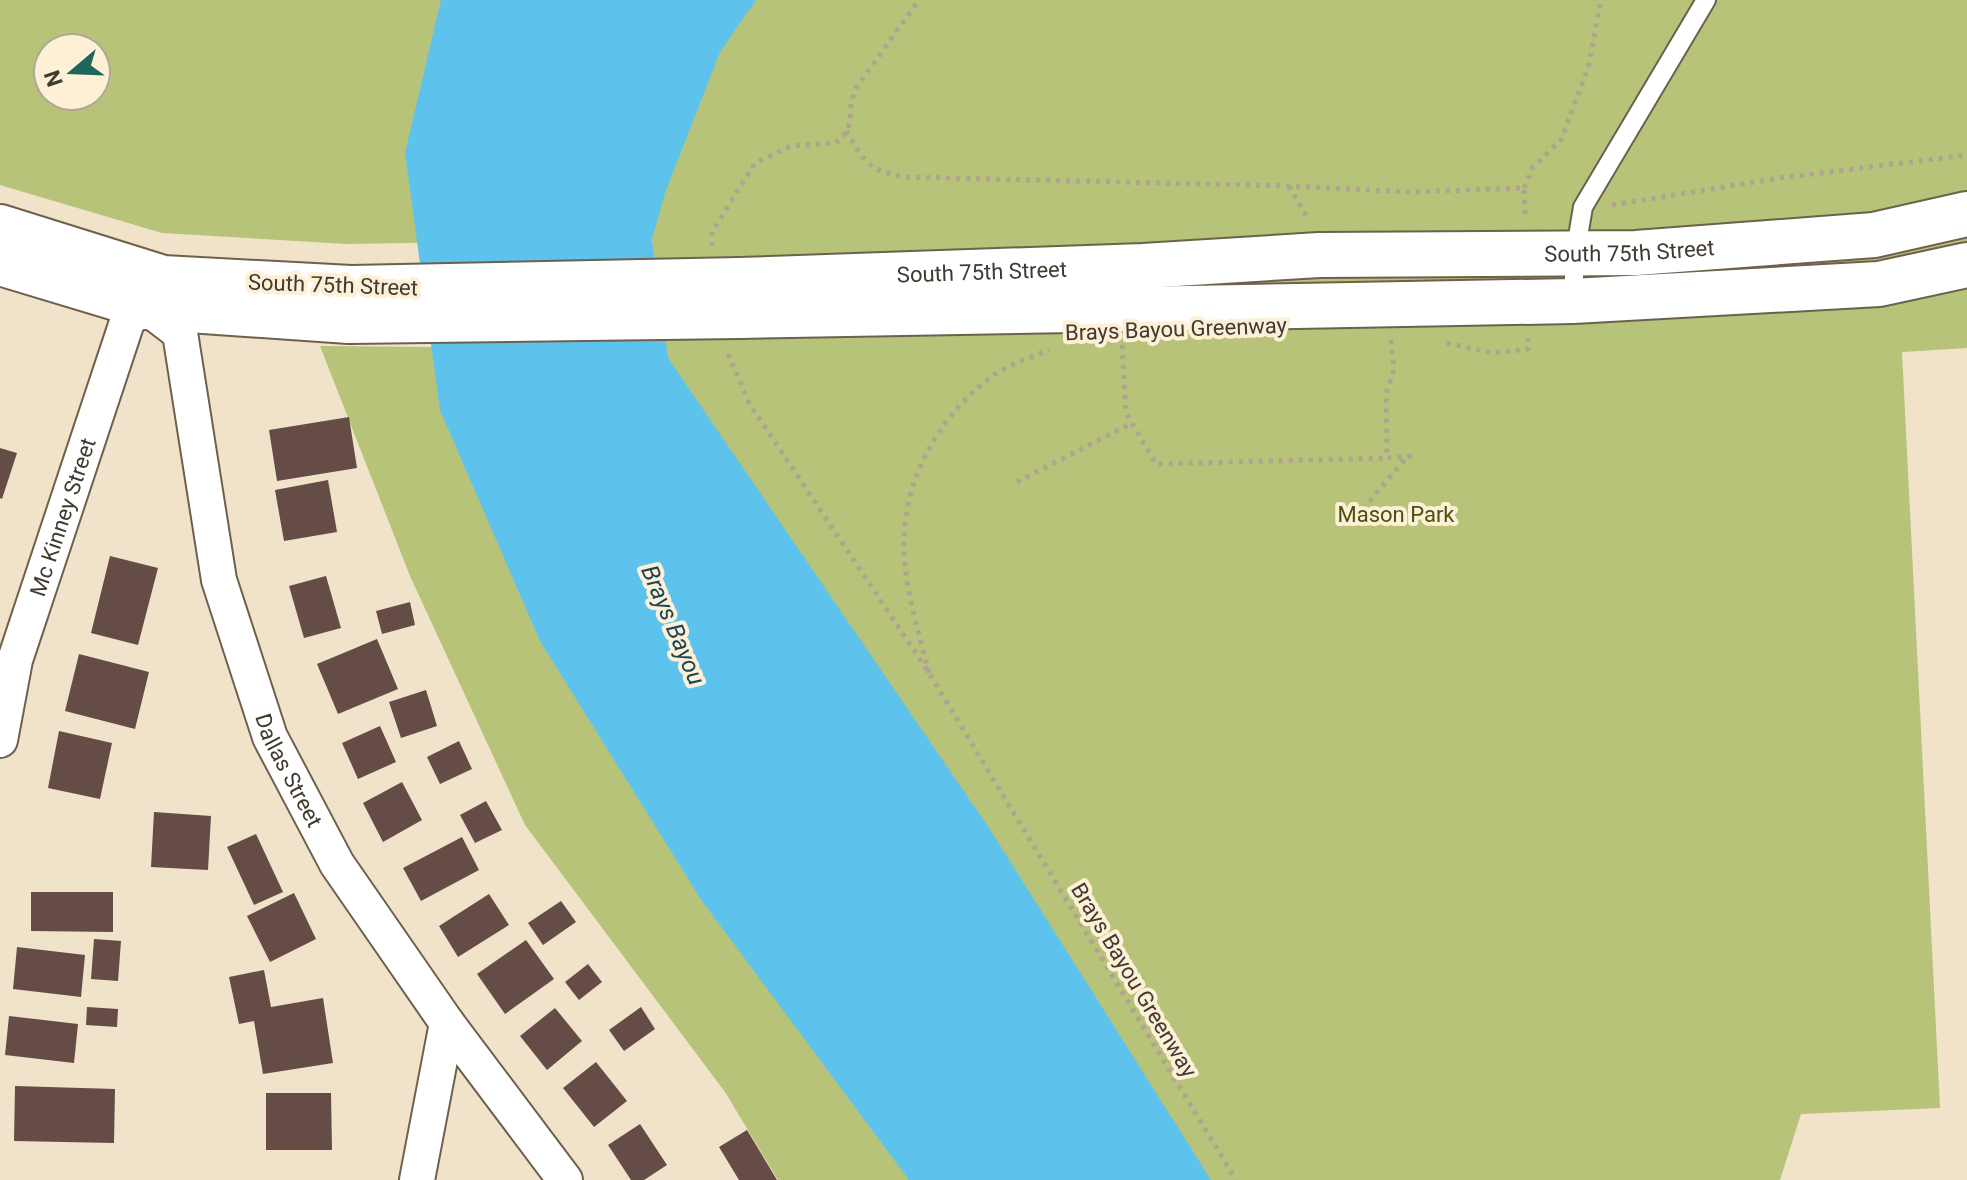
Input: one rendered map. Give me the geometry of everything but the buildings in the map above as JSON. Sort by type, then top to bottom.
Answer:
[{"type":"main road","name":"South 75th Street","points":[[729,299],[1319,255],[1636,253],[1874,235],[1967,214]]},
{"type":"main road","name":"South 75th Street","points":[[0,227],[163,278],[350,304]]},
{"type":"main road","name":"South 75th Street","points":[[0,263],[146,307],[729,299],[1573,301],[1879,284],[1967,265]]},
{"type":"street","name":"Mc Kinney Street","points":[[0,740],[15,660],[128,319],[146,307]]},
{"type":"street","name":"Dallas Street","points":[[146,307],[180,333],[219,580],[270,737],[337,864],[447,1023],[565,1180]]},
{"type":"street","points":[[417,1180],[447,1023]]},
{"type":"street","points":[[556,1180],[565,1180]]},
{"type":"lane","points":[[1573,301],[1575,254],[1583,207],[1706,0]]},
{"type":"path","points":[[729,299],[712,232],[755,163],[791,146],[834,143],[842,139],[850,123],[856,88],[919,0]]},
{"type":"path","points":[[1526,225],[1524,188],[1533,167],[1561,140],[1588,68],[1601,0]]},
{"type":"path","points":[[846,131],[862,157],[879,172],[905,177],[1411,192],[1524,188]]},
{"type":"path","points":[[1583,207],[1967,155]]},
{"type":"path","name":"Brays Bayou Greenway","points":[[729,299],[749,403],[929,673],[1236,1180]]},
{"type":"path","points":[[1440,341],[1492,353],[1528,349],[1528,327]]},
{"type":"path","points":[[1376,339],[1404,340]]},
{"type":"path","points":[[1387,458],[1387,388],[1394,369],[1391,339]]},
{"type":"path","name":"Brays Bayou Greenway","points":[[1132,343],[1122,343],[1124,404],[1132,423]]},
{"type":"path","name":"Brays Bayou Greenway","points":[[929,673],[909,591],[904,538],[908,502],[945,421],[965,399],[996,374],[1051,349]]},
{"type":"path","points":[[1017,482],[1132,423],[1156,464],[1412,456],[1363,509]]},
{"type":"green space","name":"Mason Park","points":[[0,0],[1967,0],[1967,348],[1902,352],[1940,1108],[1801,1114],[1780,1180],[778,1180],[725,1092],[525,825],[410,576],[320,346],[431,347],[667,358],[652,239],[347,244],[162,233],[0,185]]},
{"type":"water","name":"Brays Bayou","points":[[441,0],[756,0],[720,52],[665,193],[652,239],[668,358],[991,831],[1211,1180],[909,1180],[702,901],[540,641],[440,410],[405,153]]}]
